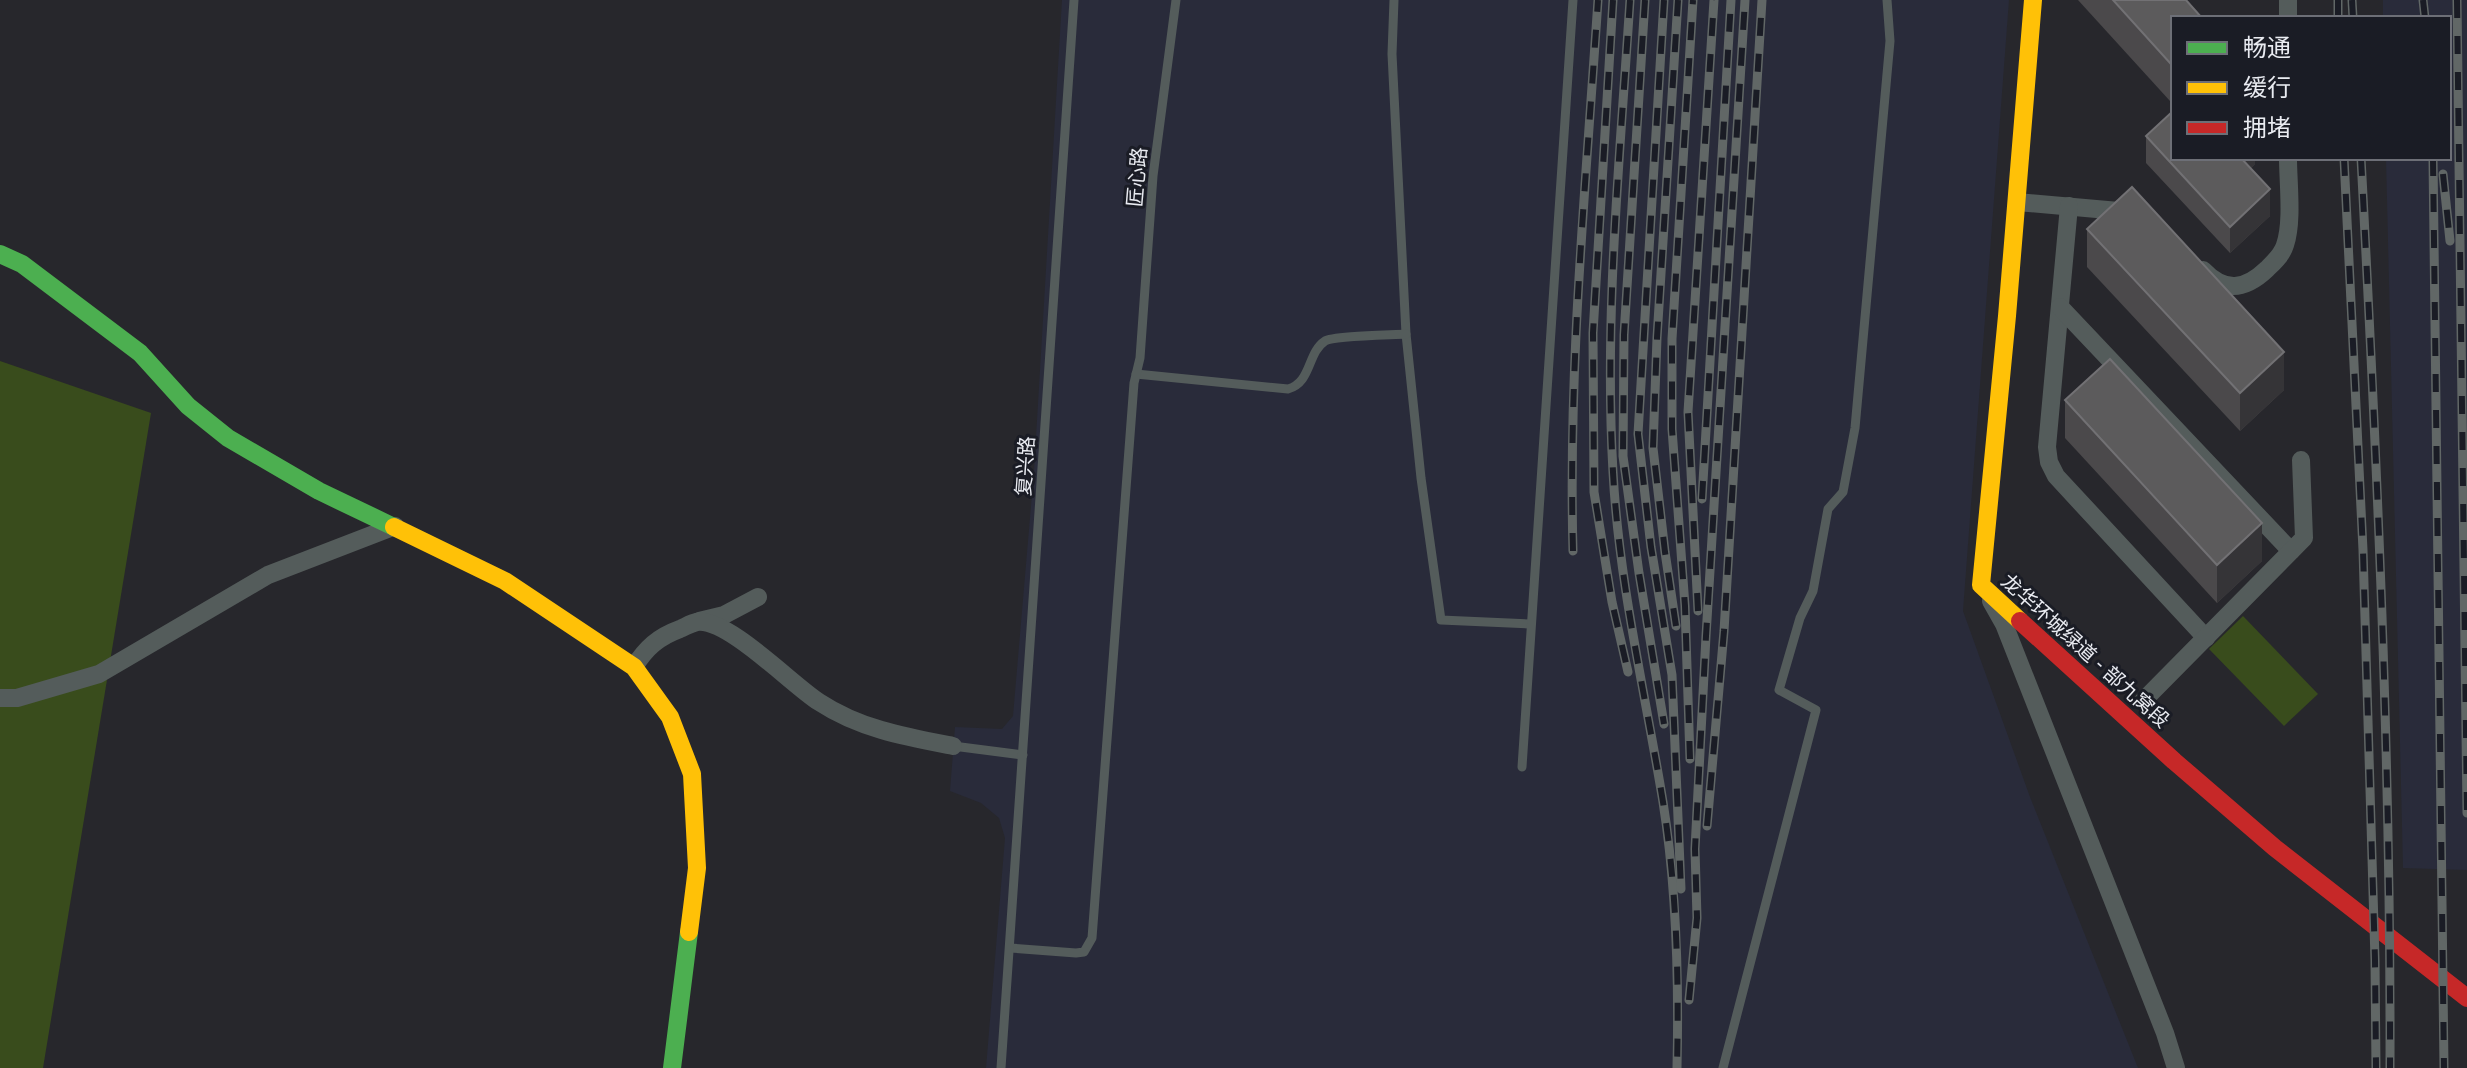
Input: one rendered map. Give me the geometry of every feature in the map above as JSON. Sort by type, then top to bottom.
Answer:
[{"type":"street","name":"龙华环城绿道 - 部九窝段","points":[[2033,0],[1981,585],[2174,761],[2275,848],[2467,998]]},
{"type":"street","points":[[2187,251],[2218,283],[2232,287],[2246,285],[2258,277],[2280,256],[2286,244],[2288,160]]},
{"type":"street","points":[[2017,202],[2150,215]]},
{"type":"street","points":[[2069,206],[2047,447],[2049,462],[2056,476],[2206,638]]},
{"type":"street","points":[[0,254],[22,264],[140,353],[188,406],[228,438],[319,491],[505,581],[634,667],[670,717],[692,774],[697,868],[672,1068]]},
{"type":"street","points":[[2060,307],[2291,551]]},
{"type":"street","points":[[2143,701],[2304,538],[2301,460]]},
{"type":"street","points":[[0,698],[17,698],[99,674],[268,575],[395,526]]},
{"type":"street","points":[[1981,585],[2004,624],[2176,1068]]},
{"type":"street","points":[[634,667],[646,648],[669,632],[724,615],[758,597]]},
{"type":"street","points":[[699,621],[730,632],[819,702],[858,723],[893,735],[953,746]]},
{"type":"lane","name":"复兴路","points":[[1001,1068],[1074,0]]},
{"type":"lane","name":"匠心路","points":[[1010,948],[1076,953],[1084,952],[1092,938],[1153,176],[1176,0]]},
{"type":"lane","points":[[1394,0],[1392,54],[1406,334],[1421,478],[1441,620],[1530,624]]},
{"type":"lane","points":[[1522,767],[1573,0]]},
{"type":"lane","points":[[1723,1068],[1816,710],[1779,690],[1800,618],[1813,591],[1828,509],[1843,492],[1855,428],[1890,41],[1887,0]]},
{"type":"lane","points":[[1136,374],[1288,389],[1301,382],[1318,348],[1329,338],[1406,334]]},
{"type":"lane","points":[[953,746],[1023,755]]},
{"type":"shaded area","points":[[1062,0],[2009,0],[1963,611],[2030,797],[2138,1068],[986,1068],[1005,838],[999,818],[981,803],[950,791],[955,727],[1002,729],[1013,716],[1034,471]]},
{"type":"shaded area","points":[[2383,0],[2467,0],[2467,870],[2403,868],[2386,160],[2451,160],[2451,16],[2383,16]]},
{"type":"green space","points":[[0,361],[151,413],[43,1068],[0,1068]]},
{"type":"green space","points":[[2243,616],[2318,694],[2284,726],[2209,649]]},
{"type":"building","points":[[2113,0],[2186,0],[2200,16],[2171,16],[2170,63]]},
{"type":"building","points":[[2171,113],[2171,160],[2243,160],[2270,189],[2230,227],[2146,136]]},
{"type":"building","points":[[2132,187],[2284,352],[2240,393],[2087,229]]},
{"type":"building","points":[[2110,359],[2262,523],[2217,565],[2065,400]]},
{"type":"railway","points":[[1573,551],[1576,344],[1598,0]]},
{"type":"railway","points":[[1613,0],[1593,333],[1594,492],[1612,602],[1628,672]]},
{"type":"railway","points":[[1630,0],[1612,295],[1613,472],[1627,597],[1663,802],[1671,868],[1677,968],[1677,1068]]},
{"type":"railway","points":[[1645,0],[1624,335],[1623,456],[1664,724]]},
{"type":"railway","points":[[1664,0],[1638,434],[1651,547],[1672,675],[1681,889]]},
{"type":"railway","points":[[1676,626],[1653,448],[1678,0]]},
{"type":"railway","points":[[1690,759],[1685,606],[1672,429],[1672,339],[1693,0]]},
{"type":"railway","points":[[1698,611],[1688,412],[1714,0]]},
{"type":"railway","points":[[1702,499],[1731,0]]},
{"type":"railway","points":[[1689,1000],[1697,918],[1695,849],[1706,636],[1745,0]]},
{"type":"railway","points":[[1707,826],[1724,631],[1762,0]]},
{"type":"railway","points":[[2338,0],[2338,16]]},
{"type":"railway","points":[[2352,0],[2353,16]]},
{"type":"railway","points":[[2423,0],[2425,16]]},
{"type":"railway","points":[[2457,0],[2467,813]]},
{"type":"railway","points":[[2344,160],[2363,550],[2376,1068]]},
{"type":"railway","points":[[2361,160],[2382,613],[2390,1068]]},
{"type":"railway","points":[[2433,160],[2444,1068]]},
{"type":"railway","points":[[2443,174],[2450,241]]},
{"type":"traffic: fast","points":[[0,254],[22,264],[140,353],[188,406],[228,438],[319,491],[394,527]]},
{"type":"traffic: fast","points":[[672,1068],[689,932]]},
{"type":"traffic: slow","points":[[2020,621],[1981,585],[2033,0]]},
{"type":"traffic: slow","points":[[394,527],[505,581],[634,667],[670,717],[692,774],[697,868],[689,932]]},
{"type":"traffic: jam","points":[[2020,621],[2275,848],[2467,998]]}]
